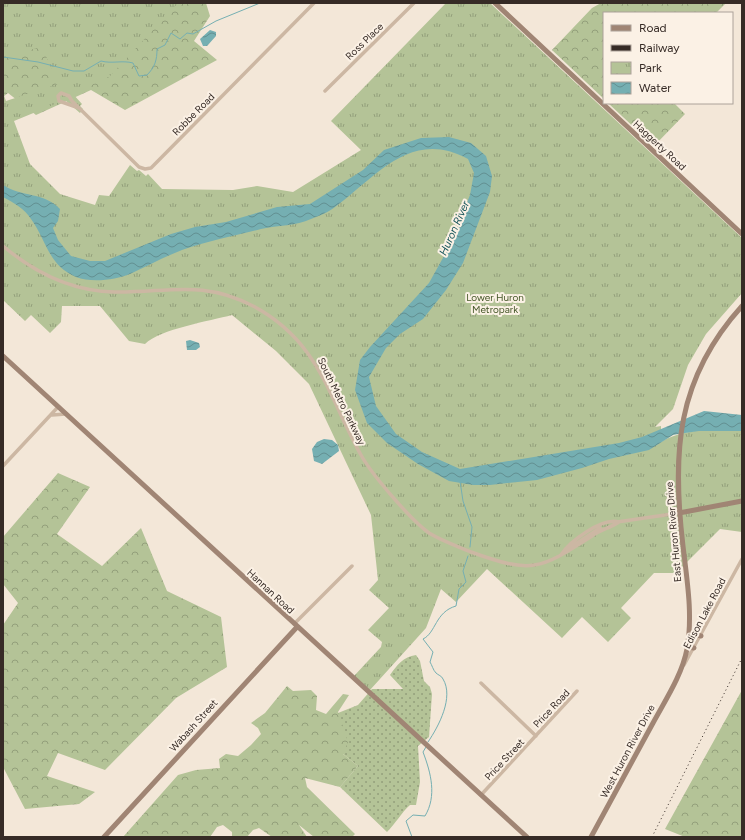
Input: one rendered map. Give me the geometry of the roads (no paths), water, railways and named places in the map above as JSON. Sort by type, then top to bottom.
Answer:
[{"type":"street","name":"Robbe Road","points":[[79,108],[60,101],[58,96],[61,92],[65,93],[139,166],[145,169],[151,168],[314,3]]},
{"type":"street","name":"Ross Place","points":[[325,91],[414,3]]},
{"type":"street","name":"Haggerty Road","points":[[495,3],[742,234]]},
{"type":"street","name":"South Metro Parkway","points":[[3,246],[21,261],[43,274],[82,288],[113,292],[175,288],[196,289],[225,295],[256,307],[286,329],[306,349],[321,373],[364,461],[418,524],[438,538],[510,565],[539,565],[560,556],[596,532],[619,522],[679,513]]},
{"type":"street","name":"East Huron River Drive","points":[[679,674],[687,647],[689,633],[689,603],[679,513],[677,479],[678,444],[685,410],[696,378],[709,351],[727,324],[742,306]]},
{"type":"street","name":"Hannan Road","points":[[3,356],[527,837]]},
{"type":"street","points":[[3,466],[58,407]]},
{"type":"street","points":[[52,415],[66,414]]},
{"type":"street","points":[[679,513],[742,501]]},
{"type":"street","name":"Edison Lake Road","points":[[679,674],[742,559]]},
{"type":"street","name":"Wabash Street","points":[[104,837],[295,625],[352,566]]},
{"type":"street","points":[[689,633],[701,636]]},
{"type":"street","points":[[687,647],[694,648]]},
{"type":"street","name":"West Huron River Drive","points":[[591,837],[679,674]]},
{"type":"street","name":"Price Street","points":[[481,684],[536,736],[481,795]]},
{"type":"street","name":"Price Road","points":[[536,736],[577,691]]},
{"type":"water","points":[[210,30],[216,32],[216,36],[207,46],[203,46],[200,39]]},
{"type":"water","points":[[449,137],[471,143],[486,156],[492,176],[490,192],[463,263],[446,290],[423,319],[400,334],[386,348],[369,377],[376,406],[396,434],[422,452],[460,469],[619,443],[642,437],[704,411],[742,415],[742,431],[699,431],[673,435],[649,450],[609,459],[537,480],[490,485],[473,485],[449,481],[418,464],[387,443],[367,423],[355,390],[360,360],[370,347],[429,283],[449,247],[470,195],[474,173],[468,159],[448,151],[429,149],[412,152],[396,160],[381,170],[333,209],[324,214],[293,224],[261,229],[201,244],[182,250],[130,274],[118,278],[103,280],[82,279],[67,272],[59,266],[49,252],[29,215],[19,206],[3,197],[3,185],[10,189],[40,197],[54,204],[60,209],[58,221],[53,228],[58,240],[71,256],[90,261],[105,261],[171,234],[195,227],[226,222],[277,207],[310,204],[363,170],[384,150],[421,138]]},
{"type":"water","points":[[190,340],[199,343],[200,347],[196,350],[187,350],[186,341]]},
{"type":"water","points":[[324,439],[332,440],[338,445],[339,451],[322,464],[314,461],[312,449],[317,442]]},
{"type":"waterway","points":[[3,57],[38,62],[73,71],[84,71],[101,61],[129,62],[133,63],[139,76],[147,75],[155,63],[157,49],[165,45],[171,33],[180,39],[187,33],[193,34],[216,21],[260,3]]},
{"type":"waterway","points":[[278,3],[284,3]]},
{"type":"waterway","points":[[460,481],[463,501],[472,527],[470,547]]},
{"type":"waterway","points":[[428,742],[437,728],[444,711],[447,694],[446,686],[442,678],[435,672],[430,662],[433,652],[423,639],[431,632],[440,617],[449,609],[456,606],[459,589],[466,582],[463,571],[468,556]]},
{"type":"waterway","points":[[412,837],[406,821],[413,815],[425,816],[431,801],[432,784],[423,752],[426,747]]},
{"type":"railway","points":[[652,837],[742,658]]},
{"type":"water label","name":"Huron River","points":[[454,228]]},
{"type":"park label","name":"Lower Huron Metropark","points":[[495,302]]}]
